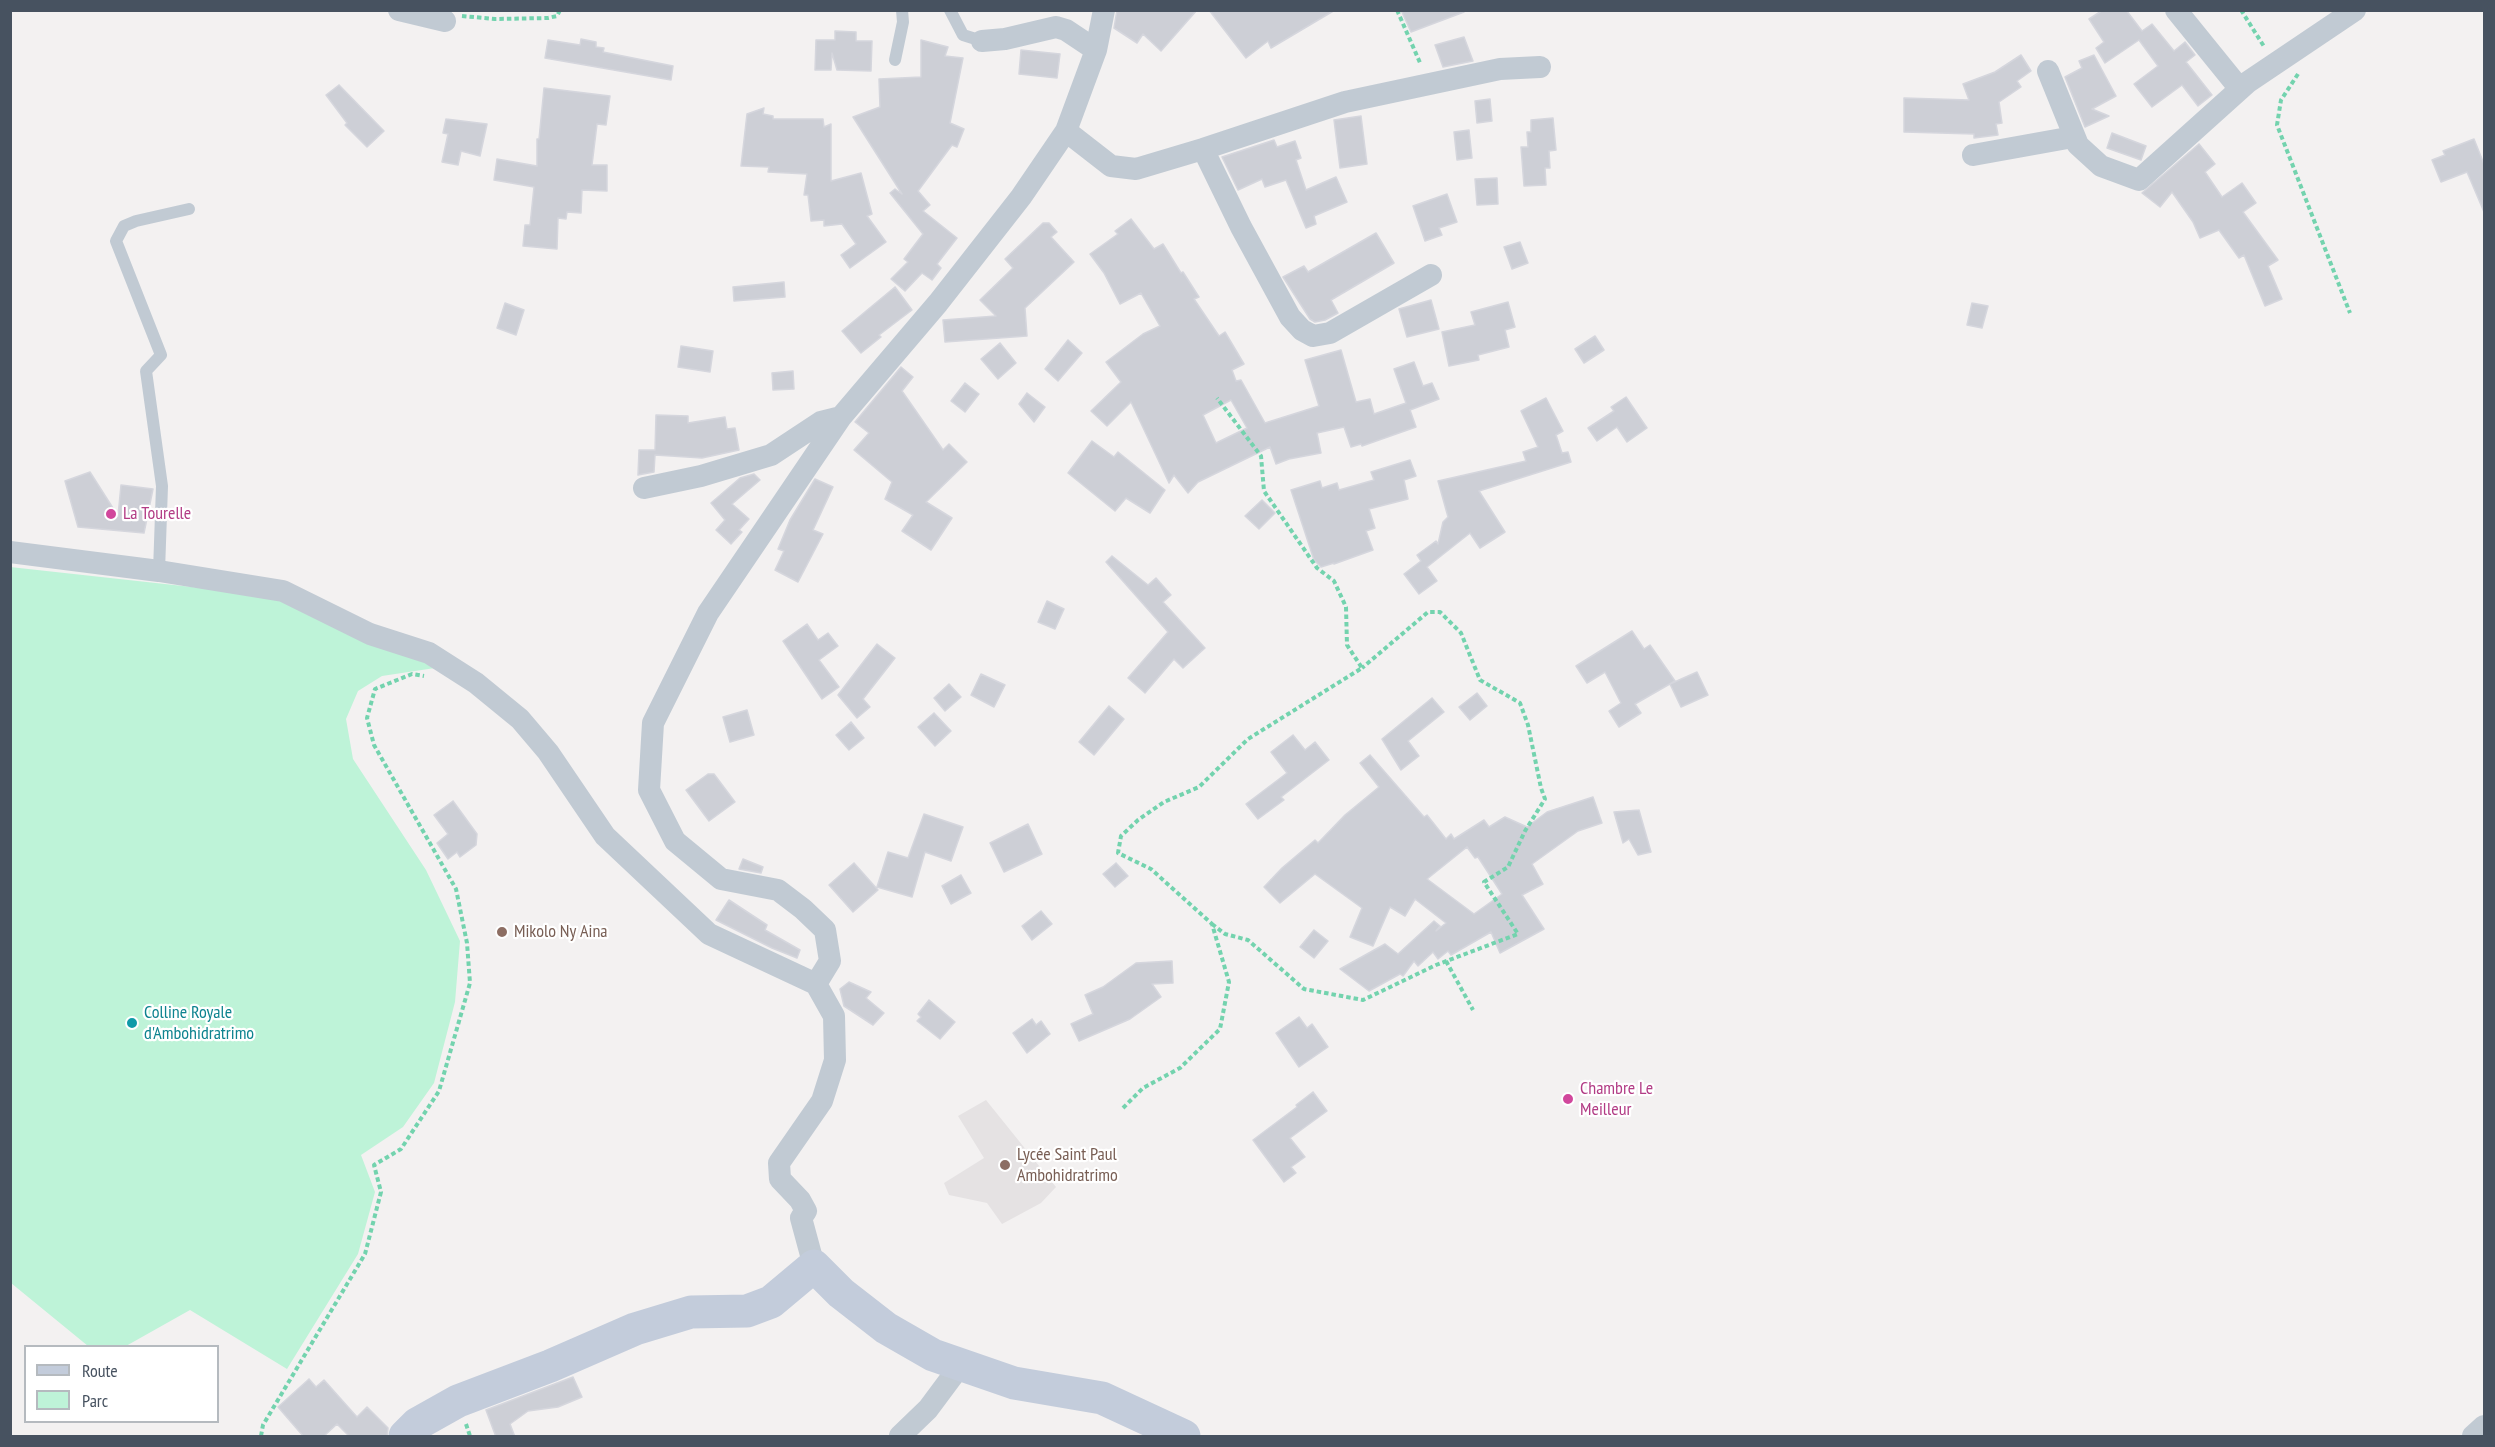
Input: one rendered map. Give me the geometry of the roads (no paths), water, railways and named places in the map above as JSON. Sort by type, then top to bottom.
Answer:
[{"type":"street","points":[[399,10],[446,21]]},
{"type":"street","points":[[816,984],[830,961],[825,930],[778,890],[721,879],[675,841],[649,790],[653,723],[708,613],[841,417],[938,303],[1021,197],[1066,131],[1096,50],[1104,10]]},
{"type":"street","points":[[2176,10],[2240,89]]},
{"type":"street","points":[[2048,71],[2078,145],[2101,166],[2139,180],[2240,89],[2355,10]]},
{"type":"street","points":[[982,41],[1005,39],[1056,27],[1066,30],[1096,50]]},
{"type":"street","points":[[1066,131],[1111,166],[1136,169],[1345,102],[1500,69],[1540,67]]},
{"type":"street","points":[[1973,155],[2073,137]]},
{"type":"street","points":[[1203,149],[1246,237],[1290,317],[1302,330],[1312,336],[1330,333],[1431,276]]},
{"type":"street","points":[[644,488],[701,476],[771,455],[821,422],[841,417]]},
{"type":"street","points":[[10,552],[159,571],[283,591],[370,634],[429,653],[476,683],[520,719],[548,752],[605,836],[709,934],[816,984],[834,1016],[835,1060],[822,1101],[779,1163],[780,1179],[800,1200],[806,1211],[801,1218],[814,1266],[841,1293],[885,1328],[933,1355],[1014,1383],[1102,1398],[1184,1437]]},
{"type":"street","points":[[405,1437],[417,1424],[459,1401],[550,1366],[635,1329],[690,1312],[747,1311],[771,1302],[814,1266]]},
{"type":"street","points":[[900,1437],[928,1408],[960,1366]]},
{"type":"street","points":[[2474,1437],[2484,1426]]},
{"type":"lane","points":[[895,60],[903,22],[902,10]]},
{"type":"lane","points":[[950,10],[963,35],[982,41]]},
{"type":"lane","points":[[159,571],[162,486],[146,371],[161,355],[116,241],[124,226],[189,208]]},
{"type":"place","name":"La Tourelle","points":[[111,514]]},
{"type":"place","name":"Mikolo Ny Aina","points":[[502,932]]},
{"type":"place","name":"Colline Royale d'Ambohidratrimo","points":[[132,1023]]},
{"type":"place","name":"Chambre Le Meilleur","points":[[1568,1099]]},
{"type":"place","name":"Lycée Saint Paul Ambohidratrimo","points":[[1005,1165]]}]
